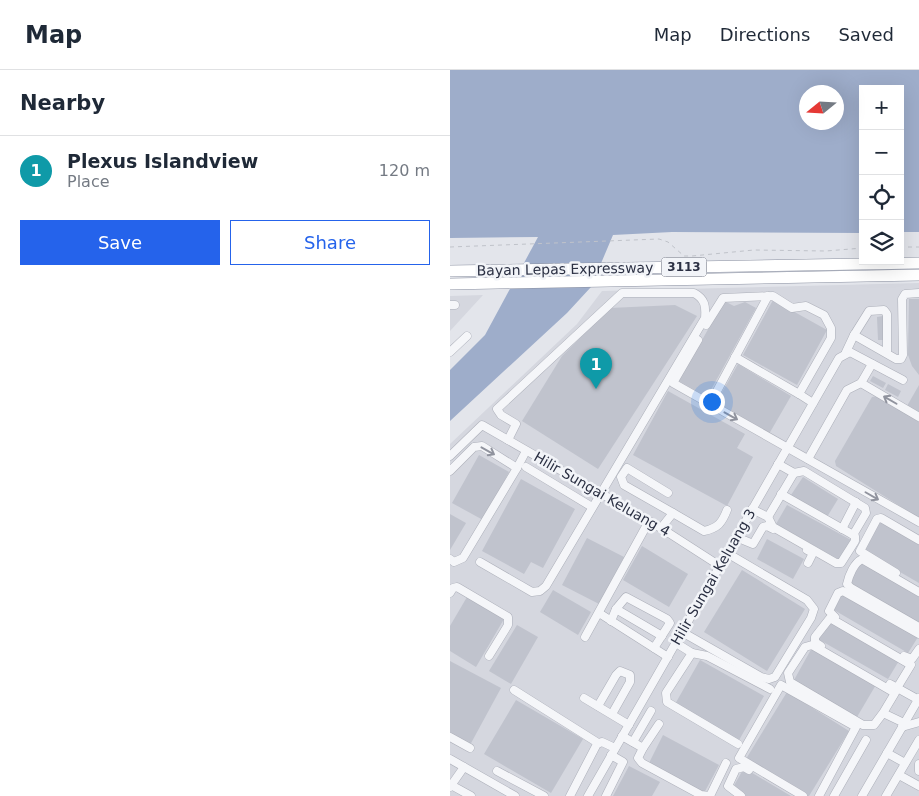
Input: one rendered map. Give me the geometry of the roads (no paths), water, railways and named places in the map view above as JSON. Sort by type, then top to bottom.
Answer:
[{"type":"highway","points":[[904,257],[919,256]]},
{"type":"highway","name":"3113","points":[[450,265],[859,258]]},
{"type":"highway","name":"Bayan Lepas Expressway","points":[[450,271],[919,262]]},
{"type":"highway","name":"Bayan Lepas Expressway","points":[[450,279],[919,270]]},
{"type":"highway","name":"3113","points":[[450,284],[919,275]]},
{"type":"street","points":[[480,562],[532,592],[540,591],[554,574],[704,318],[704,302],[694,293],[622,292],[497,409],[501,415],[516,424],[508,440]]},
{"type":"street","points":[[854,335],[898,359],[902,357],[902,299],[906,294],[919,293]]},
{"type":"street","points":[[710,404],[768,296]]},
{"type":"street","points":[[799,394],[831,338],[831,328],[824,315],[808,306],[792,308],[773,296],[723,298],[673,384],[919,522]]},
{"type":"street","name":"Hilir Sungai Keluang 3","points":[[588,796],[813,403],[869,311],[886,311],[887,353]]},
{"type":"street","points":[[450,352],[467,336]]},
{"type":"street","points":[[842,355],[850,352],[902,380]]},
{"type":"street","points":[[735,357],[813,403]]},
{"type":"street","points":[[808,459],[847,390],[861,383],[872,364]]},
{"type":"street","points":[[861,383],[919,416]]},
{"type":"street","name":"Hilir Sungai Keluang 4","points":[[450,456],[482,426],[661,528],[720,566]]},
{"type":"street","points":[[450,470],[474,447],[482,446],[517,468]]},
{"type":"street","points":[[450,560],[454,562],[463,558],[526,451]]},
{"type":"street","points":[[778,464],[794,473],[804,471],[865,508],[866,511],[853,535]]},
{"type":"street","points":[[526,467],[592,507]]},
{"type":"street","points":[[668,493],[627,468],[621,477],[624,485],[704,531],[714,529],[722,523],[727,510]]},
{"type":"street","points":[[768,518],[794,473]]},
{"type":"street","points":[[752,509],[768,518],[773,526],[838,564],[843,562],[855,541],[853,535],[781,494]]},
{"type":"street","points":[[842,528],[856,502]]},
{"type":"street","points":[[661,528],[673,513]]},
{"type":"street","points":[[919,540],[880,517],[860,550],[919,586]]},
{"type":"street","points":[[585,637],[649,521]]},
{"type":"street","points":[[736,537],[754,544],[763,527],[767,526],[813,554],[808,564]]},
{"type":"street","points":[[682,632],[761,677],[769,679],[775,677],[812,618],[814,609],[807,600],[727,553]]},
{"type":"street","points":[[919,592],[862,559],[858,561],[848,577],[847,584],[851,588],[919,627]]},
{"type":"street","points":[[450,593],[453,588],[457,587],[508,617],[508,625],[489,656]]},
{"type":"street","points":[[919,634],[843,591],[838,592],[829,611],[831,615],[910,659],[913,658],[919,649]]},
{"type":"street","points":[[611,621],[616,609],[626,596],[668,619],[670,623],[654,648]]},
{"type":"street","points":[[616,609],[662,636]]},
{"type":"street","points":[[598,613],[668,657]]},
{"type":"street","points":[[862,796],[903,725],[916,709],[919,700],[896,688],[817,644],[815,637],[826,619],[830,618],[911,665],[896,688]]},
{"type":"street","points":[[676,643],[692,653],[707,656],[770,689]]},
{"type":"street","points":[[812,645],[895,693],[883,713],[874,725],[864,725],[790,682],[788,673],[805,646],[812,645]]},
{"type":"street","points":[[692,653],[666,693],[667,702],[738,744]]},
{"type":"street","points":[[598,706],[620,671],[630,675],[630,682],[612,714]]},
{"type":"street","points":[[803,796],[739,758],[780,685],[856,727],[818,796]]},
{"type":"street","points":[[514,690],[598,743],[605,743],[623,762],[606,796]]},
{"type":"street","points":[[584,698],[629,725]]},
{"type":"street","points":[[633,742],[650,711]]},
{"type":"street","points":[[883,713],[903,725],[919,722]]},
{"type":"street","points":[[659,724],[638,758],[642,763],[701,795],[710,796],[726,763]]},
{"type":"street","points":[[450,736],[470,748]]},
{"type":"street","points":[[622,736],[643,748]]},
{"type":"street","points":[[834,796],[866,740]]},
{"type":"street","points":[[886,796],[919,740]]},
{"type":"street","points":[[570,796],[598,743]]},
{"type":"street","points":[[887,753],[905,763]]},
{"type":"street","points":[[450,759],[515,796]]},
{"type":"street","points":[[919,764],[919,771]]},
{"type":"street","points":[[741,796],[728,786],[736,768],[744,766],[794,796]]},
{"type":"street","points":[[464,767],[450,786],[471,796]]},
{"type":"street","points":[[497,771],[544,796]]},
{"type":"street","points":[[899,774],[919,786]]},
{"type":"street","points":[[506,791],[513,779]]},
{"type":"water","points":[[450,70],[919,70],[919,232],[904,232],[904,85],[859,85],[859,233],[672,232],[613,235],[591,287],[567,313],[450,421],[450,370],[485,335],[538,237],[450,238]]},
{"type":"place","name":"Plexus Islandview","points":[[596,389]]}]
